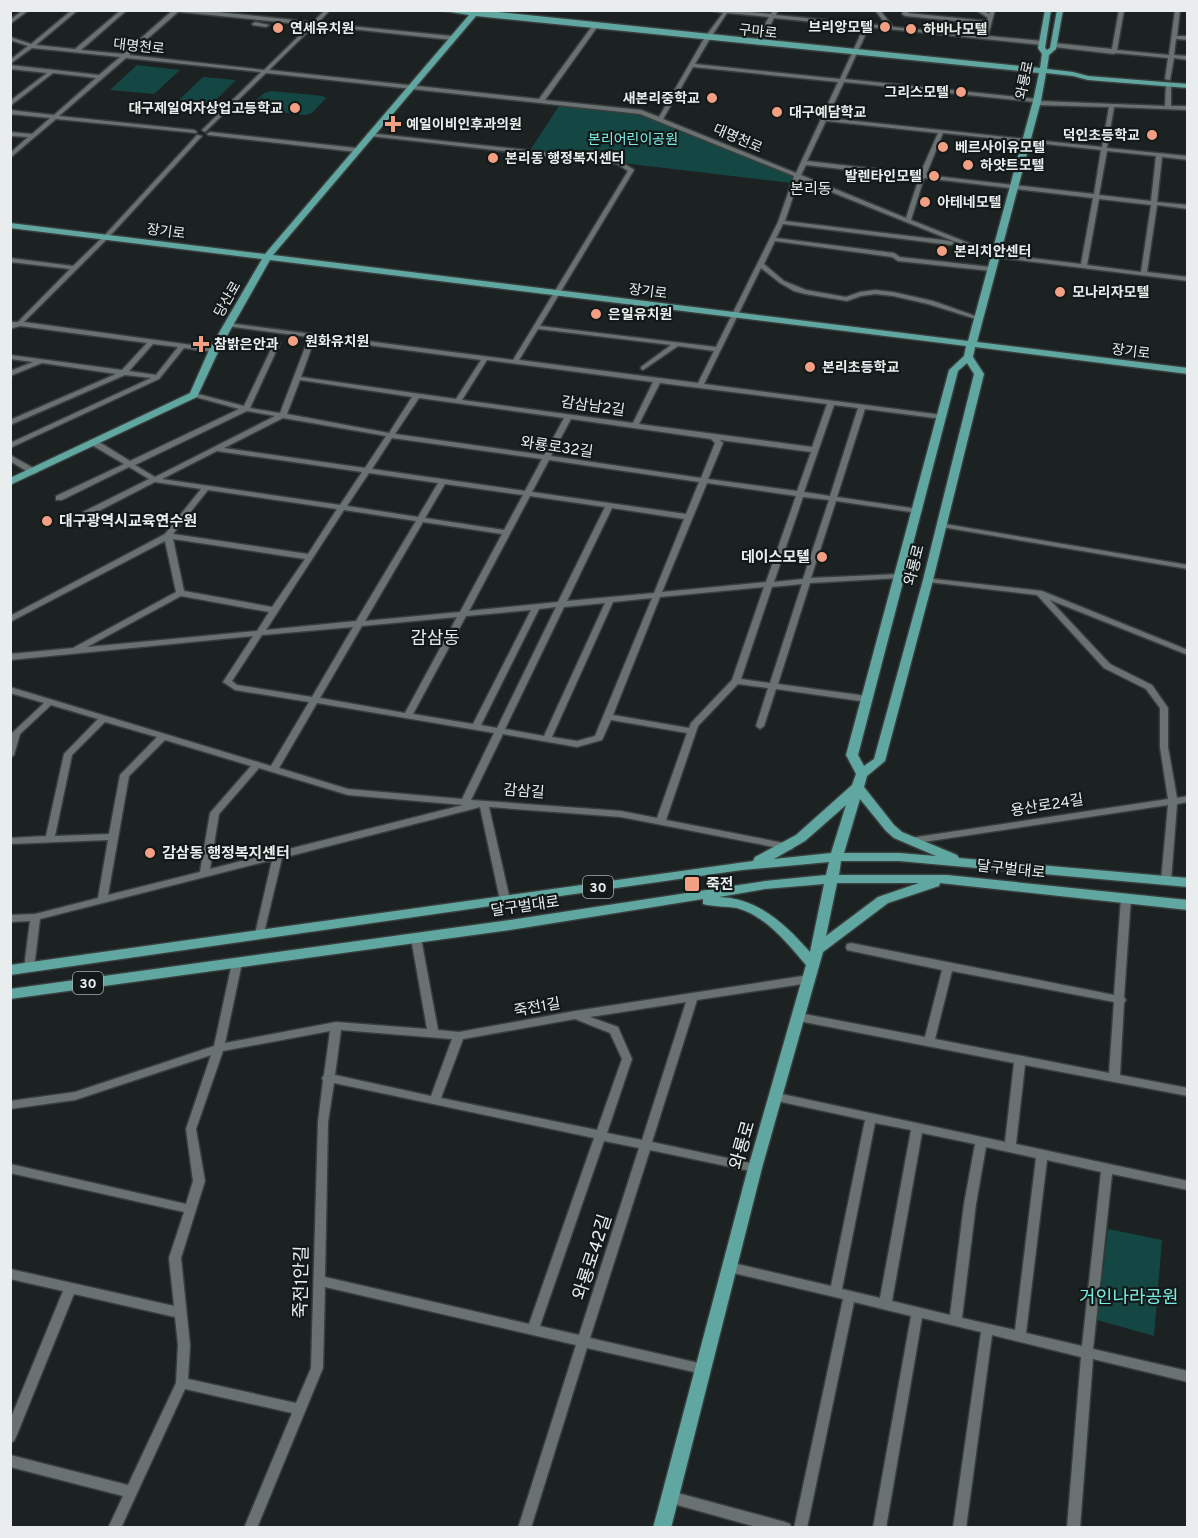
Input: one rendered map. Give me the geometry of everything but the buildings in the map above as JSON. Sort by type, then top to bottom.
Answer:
[{"type":"main road","name":"구마로","points":[[441,10],[1088,78],[1188,81]]},
{"type":"main road","name":"와룡로","points":[[1046,54],[1041,48],[1048,10]]},
{"type":"main road","points":[[1054,45],[1060,10]]},
{"type":"main road","name":"당산로","points":[[194,395],[214,350],[267,257],[475,12]]},
{"type":"main road","name":"와룡로","points":[[862,774],[852,755],[954,370],[968,357],[972,344],[1037,102],[1046,54],[1053,49],[1054,45]]},
{"type":"main road","name":"구마로","points":[[1168,82],[1188,86]]},
{"type":"main road","name":"장기로","points":[[11,226],[1188,371]]},
{"type":"main road","name":"와룡로","points":[[662,1527],[755,1168],[809,979],[836,857],[862,774],[879,761],[928,580],[979,374],[968,357]]},
{"type":"main road","points":[[10,482],[194,395]]},
{"type":"main road","points":[[742,866],[789,847],[809,834],[858,787],[890,828],[910,841],[965,863]]},
{"type":"main road","name":"달구벌대로","points":[[10,970],[172,949],[260,934],[742,866],[836,857],[899,857],[1188,883]]},
{"type":"main road","name":"달구벌대로","points":[[10,994],[668,902],[765,885],[831,879],[947,879],[1188,905]]},
{"type":"main road","points":[[668,902],[742,903],[772,920],[814,956],[883,900],[947,879]]},
{"type":"main road","points":[[134,977],[142,969],[170,964],[172,949]]},
{"type":"street","points":[[10,23],[27,10]]},
{"type":"street","points":[[10,65],[76,10]]},
{"type":"street","points":[[76,51],[125,10]]},
{"type":"street","points":[[10,156],[179,10],[452,38]]},
{"type":"street","points":[[208,132],[328,10]]},
{"type":"street","points":[[711,10],[1042,43]]},
{"type":"street","points":[[758,43],[777,10]]},
{"type":"street","points":[[877,10],[892,29]]},
{"type":"street","points":[[951,19],[953,10]]},
{"type":"street","points":[[978,10],[991,17]]},
{"type":"street","points":[[1114,52],[1122,10]]},
{"type":"street","points":[[1168,106],[1168,82],[1178,10]]},
{"type":"street","points":[[661,118],[726,11]]},
{"type":"street","points":[[906,12],[951,19],[991,17]]},
{"type":"street","points":[[985,38],[991,17]]},
{"type":"street","points":[[262,19],[255,24],[266,25]]},
{"type":"street","points":[[1177,20],[1188,21]]},
{"type":"street","points":[[541,101],[595,26]]},
{"type":"street","points":[[700,386],[781,222],[797,177],[867,26]]},
{"type":"street","points":[[1175,37],[1188,38]]},
{"type":"street","name":"대명천로","points":[[10,38],[32,46],[641,112],[661,118],[962,245],[995,256],[1188,279]]},
{"type":"street","points":[[1054,45],[1188,58]]},
{"type":"street","points":[[10,65],[101,77]]},
{"type":"street","points":[[692,65],[1037,102],[1188,108]]},
{"type":"street","points":[[10,104],[51,72]]},
{"type":"street","points":[[1084,267],[1112,105]]},
{"type":"street","points":[[10,112],[356,150]]},
{"type":"street","points":[[824,118],[1188,158]]},
{"type":"street","points":[[908,221],[922,177],[938,144],[941,132]]},
{"type":"street","points":[[10,134],[33,136]]},
{"type":"street","name":"장기로","points":[[106,237],[197,134]]},
{"type":"street","points":[[370,134],[618,162],[631,170],[515,362]]},
{"type":"street","points":[[1144,274],[1159,155]]},
{"type":"street","points":[[805,163],[1188,207]]},
{"type":"street","points":[[781,222],[962,245]]},
{"type":"street","points":[[19,324],[106,237]]},
{"type":"street","points":[[773,239],[894,255],[898,259],[992,269]]},
{"type":"street","points":[[10,260],[74,268]]},
{"type":"street","points":[[760,264],[774,273],[781,282],[796,288],[847,299],[857,292],[909,296],[978,318]]},
{"type":"street","points":[[10,325],[19,324],[214,350]]},
{"type":"street","points":[[228,325],[942,417]]},
{"type":"street","points":[[536,327],[718,349]]},
{"type":"street","points":[[86,513],[283,415],[313,336]]},
{"type":"street","points":[[10,423],[123,373],[152,341]]},
{"type":"street","points":[[59,498],[246,409],[277,343]]},
{"type":"street","points":[[643,368],[677,344]]},
{"type":"street","points":[[10,446],[157,378],[183,345]]},
{"type":"street","points":[[10,357],[157,378]]},
{"type":"street","points":[[458,401],[485,358]]},
{"type":"street","points":[[10,374],[40,361]]},
{"type":"street","name":"감삼남2길","points":[[297,378],[815,450]]},
{"type":"street","points":[[635,426],[657,381]]},
{"type":"street","name":"와룡로32길","points":[[194,395],[246,409],[390,435],[702,482],[918,511]]},
{"type":"street","points":[[417,395],[227,682],[235,687],[577,744],[599,738],[719,443],[713,437]]},
{"type":"street","points":[[661,821],[694,725],[736,681],[831,403]]},
{"type":"street","points":[[760,726],[862,408]]},
{"type":"street","points":[[408,716],[568,416]]},
{"type":"street","points":[[93,442],[155,480],[505,532]]},
{"type":"street","points":[[217,449],[688,517]]},
{"type":"street","points":[[10,457],[34,472]]},
{"type":"street","points":[[274,770],[443,481]]},
{"type":"street","points":[[10,620],[168,536],[206,487]]},
{"type":"street","points":[[465,803],[609,506]]},
{"type":"street","points":[[942,525],[1188,567]]},
{"type":"street","points":[[168,536],[310,557]]},
{"type":"street","points":[[168,536],[180,593]]},
{"type":"street","points":[[10,657],[806,581],[900,576]]},
{"type":"street","points":[[928,580],[1040,593],[1188,653]]},
{"type":"street","points":[[72,651],[180,593],[274,610]]},
{"type":"street","points":[[1040,593],[1107,666],[1149,687],[1164,708],[1164,747],[1173,801],[1166,881]]},
{"type":"street","points":[[547,739],[610,600]]},
{"type":"street","points":[[476,727],[536,607]]},
{"type":"street","points":[[736,681],[867,699]]},
{"type":"street","name":"감삼길","points":[[10,690],[348,792],[621,814],[789,847]]},
{"type":"street","points":[[10,755],[16,733],[50,702]]},
{"type":"street","points":[[607,717],[692,731]]},
{"type":"street","points":[[50,839],[68,754],[104,718]]},
{"type":"street","points":[[102,900],[125,775],[163,736]]},
{"type":"street","points":[[204,874],[215,813],[257,764]]},
{"type":"street","name":"용산로24길","points":[[910,841],[1188,799]]},
{"type":"street","points":[[10,919],[35,917],[484,804]]},
{"type":"street","name":"달구벌대로","points":[[484,804],[505,900]]},
{"type":"street","points":[[10,841],[114,837]]},
{"type":"street","points":[[260,934],[278,855]]},
{"type":"street","points":[[1113,1078],[1121,1000],[1126,898]]},
{"type":"street","points":[[29,968],[35,917]]},
{"type":"street","points":[[416,938],[433,1034]]},
{"type":"street","points":[[851,947],[1121,1000]]},
{"type":"street","points":[[114,1527],[182,1383],[184,1345],[175,1258],[199,1181],[191,1129],[219,1048],[237,963]]},
{"type":"street","points":[[929,1041],[948,967]]},
{"type":"street","points":[[575,1015],[809,979]]},
{"type":"street","name":"와룡로42길","points":[[524,1527],[693,997]]},
{"type":"street","name":"죽전1길","points":[[10,1105],[75,1096],[219,1048],[336,1026],[459,1036],[575,1015],[614,1030],[627,1059],[533,1330]]},
{"type":"street","points":[[799,1017],[1188,1092]]},
{"type":"street","name":"죽전1안길","points":[[250,1527],[317,1368],[323,1122],[327,1078],[336,1026]]},
{"type":"street","points":[[434,1101],[459,1036]]},
{"type":"street","points":[[1010,1148],[1020,1059]]},
{"type":"street","points":[[327,1078],[755,1168]]},
{"type":"street","points":[[777,1097],[1188,1186]]},
{"type":"street","points":[[835,1293],[872,1118]]},
{"type":"street","points":[[885,1305],[917,1128]]},
{"type":"street","points":[[955,1322],[970,1204],[981,1142]]},
{"type":"street","points":[[1020,1337],[1042,1155]]},
{"type":"street","points":[[10,1168],[190,1209]]},
{"type":"street","points":[[1073,1527],[1107,1168]]},
{"type":"street","points":[[729,1267],[1188,1377]]},
{"type":"street","points":[[10,1274],[180,1313]]},
{"type":"street","points":[[319,1281],[703,1369]]},
{"type":"street","points":[[10,1437],[70,1288]]},
{"type":"street","points":[[800,1527],[849,1297]]},
{"type":"street","points":[[879,1527],[917,1313]]},
{"type":"street","points":[[959,1527],[987,1329]]},
{"type":"street","points":[[182,1383],[299,1409]]},
{"type":"street","points":[[10,1461],[131,1492]]},
{"type":"street","points":[[670,1497],[785,1527]]},
{"type":"green space","points":[[137,65],[180,70],[154,94],[110,90]]},
{"type":"green space","points":[[203,77],[236,80],[213,103],[179,100]]},
{"type":"green space","points":[[271,91],[326,98],[312,113],[305,115],[253,109],[250,106],[264,93]]},
{"type":"green space","name":"본리어린이공원","points":[[559,106],[640,114],[794,177],[791,183],[529,152]]},
{"type":"green space","name":"거인나라공원","points":[[1108,1229],[1162,1240],[1154,1336],[1097,1320]]},
{"type":"place","name":"브리앙모텔","points":[[885,27]]},
{"type":"place","name":"연세유치원","points":[[278,28]]},
{"type":"place","name":"하바나모텔","points":[[911,29]]},
{"type":"place","name":"그리스모텔","points":[[961,92]]},
{"type":"place","name":"새본리중학교","points":[[712,98]]},
{"type":"place","name":"대구제일여자상업고등학교","points":[[295,108]]},
{"type":"place","name":"대구예담학교","points":[[777,112]]},
{"type":"place","name":"예일이비인후과의원","points":[[393,124]]},
{"type":"place","name":"덕인초등학교","points":[[1152,135]]},
{"type":"place","name":"베르사이유모텔","points":[[943,147]]},
{"type":"place","name":"본리동 행정복지센터","points":[[493,158]]},
{"type":"place","name":"하얏트모텔","points":[[968,165]]},
{"type":"place","name":"발렌타인모텔","points":[[934,176]]},
{"type":"place","name":"아테네모텔","points":[[925,202]]},
{"type":"place","name":"본리치안센터","points":[[942,251]]},
{"type":"place","name":"모나리자모텔","points":[[1060,292]]},
{"type":"place","name":"은일유치원","points":[[596,314]]},
{"type":"place","name":"원화유치원","points":[[293,341]]},
{"type":"place","name":"참밝은안과","points":[[201,344]]},
{"type":"place","name":"본리초등학교","points":[[810,367]]},
{"type":"place","name":"대구광역시교육연수원","points":[[47,521]]},
{"type":"place","name":"데이스모텔","points":[[822,557]]},
{"type":"place","name":"감삼동 행정복지센터","points":[[150,853]]},
{"type":"place","name":"죽전","points":[[692,884]]},
{"type":"district","name":"본리동","points":[[811,189]]},
{"type":"district","name":"감삼동","points":[[435,638]]}]
